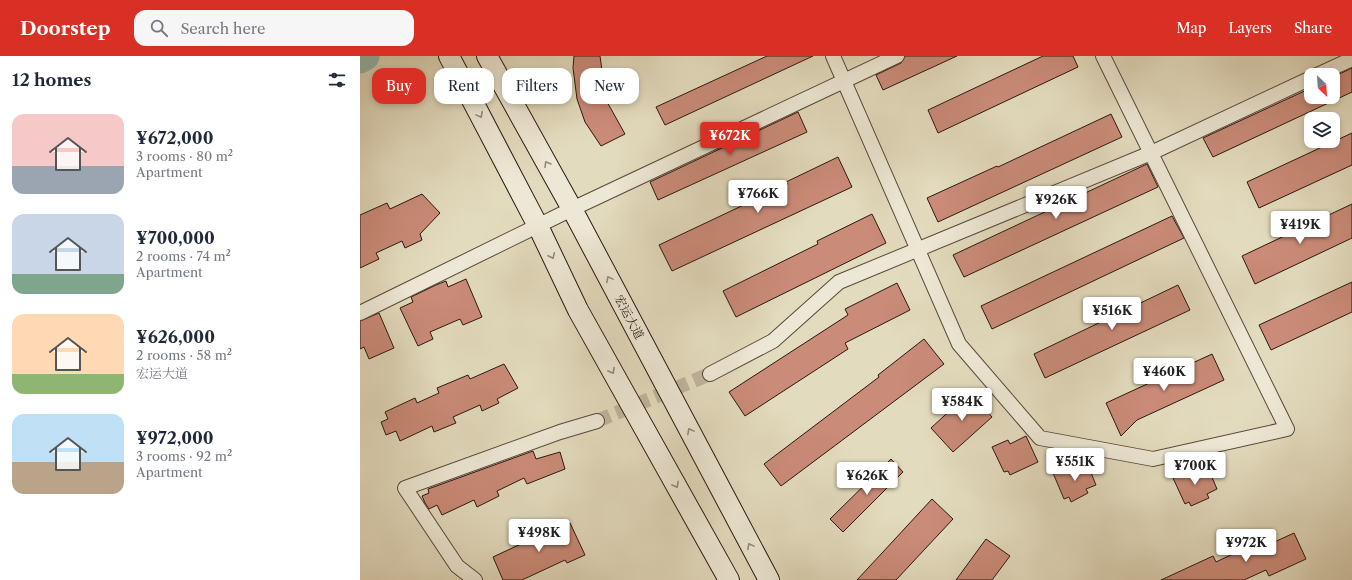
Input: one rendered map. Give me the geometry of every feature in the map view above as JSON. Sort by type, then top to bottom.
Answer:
[{"type":"main road","points":[[449,56],[538,226],[578,310],[729,580]]},
{"type":"main road","name":"宏运大道","points":[[487,56],[572,209],[769,580]]},
{"type":"street","points":[[833,56],[959,344],[1040,438],[1153,459],[1287,430],[1103,56]]},
{"type":"street","points":[[360,313],[572,209],[897,56]]},
{"type":"street","points":[[1331,68],[1352,58]]},
{"type":"street","points":[[710,374],[773,342],[839,282],[1151,153],[1304,81]]},
{"type":"street","points":[[475,580],[457,566],[404,488],[560,432],[597,421]]},
{"type":"building","points":[[574,56],[600,56],[602,68],[580,68],[580,104],[608,104],[625,134],[601,146],[585,122],[577,99],[573,68]]},
{"type":"building","points":[[767,56],[813,56],[665,125],[656,107]]},
{"type":"building","points":[[905,56],[957,56],[883,90],[876,75],[901,63]]},
{"type":"building","points":[[1043,56],[1073,56],[1078,67],[938,133],[928,110]]},
{"type":"building","points":[[1352,68],[1352,92],[1340,98],[1340,74]]},
{"type":"building","points":[[1304,91],[1304,104],[1326,104],[1309,112],[1304,112],[1304,114],[1213,157],[1203,138]]},
{"type":"building","points":[[798,112],[807,132],[658,200],[650,182]]},
{"type":"building","points":[[1111,114],[1122,137],[938,222],[927,198],[997,166],[998,167]]},
{"type":"building","points":[[1352,133],[1352,165],[1259,208],[1247,182],[1320,148],[1340,148],[1340,139]]},
{"type":"building","points":[[838,157],[852,187],[672,271],[659,245],[788,184],[786,182]]},
{"type":"building","points":[[1147,164],[1158,187],[964,277],[953,255]]},
{"type":"building","points":[[422,194],[440,213],[420,234],[422,240],[405,248],[402,241],[376,253],[379,259],[360,268],[360,215],[387,203],[390,209]]},
{"type":"building","points":[[1352,204],[1352,238],[1255,284],[1242,256]]},
{"type":"building","points":[[872,214],[886,243],[736,317],[723,291],[818,244],[817,241]]},
{"type":"building","points":[[1172,216],[1184,238],[992,329],[981,306]]},
{"type":"building","points":[[466,279],[482,317],[463,325],[460,319],[430,332],[433,339],[418,346],[400,308],[413,302],[411,297],[436,285],[446,281],[448,287]]},
{"type":"building","points":[[1352,282],[1352,312],[1271,350],[1259,325]]},
{"type":"building","points":[[897,283],[910,310],[845,343],[848,349],[745,416],[729,392],[848,315],[845,309]]},
{"type":"building","points":[[1178,285],[1190,310],[1045,378],[1034,354]]},
{"type":"building","points":[[379,313],[394,348],[369,359],[364,347],[360,349],[360,321]]},
{"type":"building","points":[[924,339],[944,364],[781,486],[764,464],[879,377],[878,375]]},
{"type":"building","points":[[1212,354],[1224,380],[1137,420],[1121,436],[1106,403]]},
{"type":"building","points":[[504,364],[518,388],[497,399],[499,403],[482,411],[480,405],[453,417],[456,423],[434,432],[432,426],[400,441],[396,431],[386,435],[381,422],[388,419],[385,412],[415,398],[417,403],[439,393],[437,388],[468,375],[470,379]]},
{"type":"building","points":[[970,392],[992,417],[953,452],[931,428]]},
{"type":"building","points":[[1026,436],[1038,462],[1010,475],[1008,471],[1004,472],[992,447],[1008,440],[1010,444]]},
{"type":"building","points":[[533,451],[536,459],[560,452],[565,469],[527,484],[524,478],[497,491],[499,496],[477,507],[474,500],[442,515],[437,505],[429,509],[425,503],[422,496],[429,493],[428,489]]},
{"type":"building","points":[[891,459],[903,472],[843,532],[830,519]]},
{"type":"building","points":[[1087,463],[1096,485],[1086,489],[1088,493],[1071,502],[1069,497],[1064,499],[1053,473],[1068,467],[1070,471]]},
{"type":"building","points":[[1208,468],[1217,489],[1207,494],[1209,498],[1191,506],[1189,502],[1185,504],[1173,478],[1189,471],[1191,476]]},
{"type":"building","points":[[932,499],[953,519],[896,580],[857,580]]},
{"type":"building","points":[[554,522],[557,530],[570,523],[585,555],[567,563],[565,560],[522,580],[503,580],[493,557],[525,542],[523,537]]},
{"type":"building","points":[[1294,533],[1306,559],[1269,576],[1266,570],[1244,580],[1161,580],[1213,556],[1216,562],[1254,544],[1257,550]]},
{"type":"building","points":[[986,539],[1010,556],[992,580],[956,580]]},
{"type":"waterway","points":[[360,59],[365,56]]},
{"type":"tunnel","points":[[597,421],[710,374]]}]
